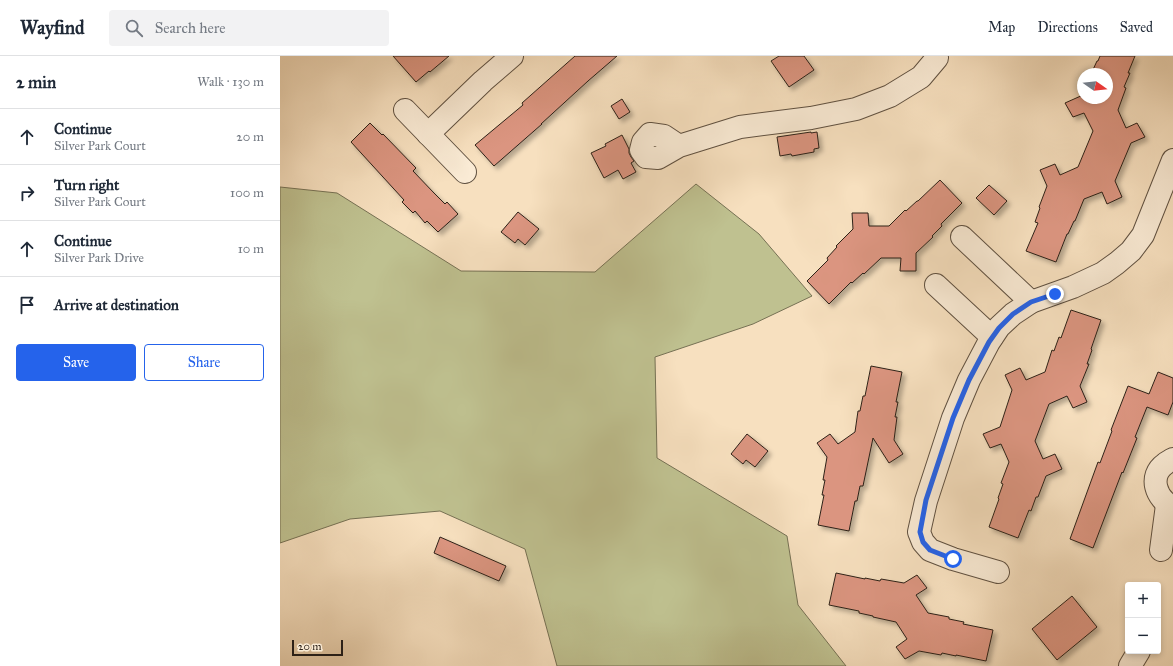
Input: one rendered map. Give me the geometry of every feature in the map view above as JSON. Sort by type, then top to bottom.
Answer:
[{"type":"street","points":[[428,134],[483,81],[512,56]]},
{"type":"street","points":[[679,146],[740,127],[811,118],[856,109],[890,96],[921,77],[938,57]]},
{"type":"street","points":[[405,110],[464,172]]},
{"type":"street","points":[[998,572],[971,565],[930,550],[923,542],[920,532],[926,500],[953,418],[969,380],[992,337],[1013,314],[1031,302],[1090,280],[1103,273],[1131,251],[1143,235],[1173,160]]},
{"type":"street","points":[[962,237],[1031,302]]},
{"type":"street","points":[[936,285],[992,337]]},
{"type":"street","points":[[1161,550],[1170,506],[1161,499],[1157,493],[1155,483],[1158,473],[1164,464],[1173,459]]},
{"type":"street","points":[[1130,666],[1137,654]]},
{"type":"green space","points":[[696,184],[759,234],[812,296],[753,324],[655,357],[657,458],[787,536],[798,605],[846,666],[557,666],[525,549],[440,511],[350,519],[280,543],[280,187],[337,193],[461,271],[595,272]]},
{"type":"building","points":[[393,56],[449,56],[416,82]]},
{"type":"building","points":[[575,56],[617,56],[494,166],[475,145],[523,105],[522,103]]},
{"type":"building","points":[[779,56],[804,56],[814,70],[789,87],[771,61]]},
{"type":"building","points":[[1100,56],[1135,56],[1128,73],[1130,73],[1124,87],[1126,88],[1118,110],[1126,128],[1137,123],[1145,137],[1131,143],[1115,181],[1122,197],[1107,204],[1102,192],[1084,199],[1075,221],[1067,234],[1056,262],[1026,251],[1038,223],[1035,222],[1047,186],[1040,170],[1055,164],[1060,175],[1078,167],[1093,131],[1084,113],[1073,117],[1065,103],[1077,98],[1077,104],[1113,104],[1113,68],[1094,68]]},
{"type":"building","points":[[622,99],[630,112],[619,119],[611,106]]},
{"type":"building","points":[[370,123],[382,135],[383,134],[416,168],[413,171],[434,193],[445,204],[447,202],[458,214],[438,232],[427,221],[425,223],[415,211],[413,213],[402,202],[404,200],[351,142]]},
{"type":"building","points":[[817,132],[819,148],[814,149],[814,152],[792,156],[791,154],[780,156],[777,137]]},
{"type":"building","points":[[622,135],[634,161],[631,163],[636,172],[623,179],[618,170],[604,178],[591,153],[606,146],[605,144]]},
{"type":"building","points":[[940,180],[962,203],[941,224],[942,226],[932,236],[933,237],[916,253],[916,271],[900,271],[901,258],[881,258],[864,274],[863,273],[852,283],[851,282],[829,304],[807,281],[828,260],[827,258],[837,247],[836,246],[853,229],[852,213],[868,213],[869,226],[889,226]]},
{"type":"building","points":[[989,185],[1007,201],[994,215],[976,198]]},
{"type":"building","points":[[518,212],[539,229],[525,245],[518,239],[515,243],[501,232]]},
{"type":"building","points":[[1071,310],[1101,320],[1091,349],[1092,350],[1087,364],[1089,364],[1080,386],[1087,402],[1073,408],[1067,396],[1049,404],[1035,441],[1043,459],[1055,454],[1062,469],[1046,476],[1031,511],[1029,510],[1018,538],[989,527],[999,499],[998,498],[1003,484],[1001,483],[1009,462],[1001,444],[990,448],[983,434],[1000,427],[1012,390],[1005,375],[1020,368],[1026,380],[1045,372],[1052,350],[1054,351],[1059,337],[1061,338]]},
{"type":"building","points":[[871,366],[902,372],[896,402],[898,402],[895,417],[897,417],[894,440],[903,454],[889,463],[873,438],[863,486],[860,486],[857,501],[855,501],[849,531],[818,525],[824,495],[822,495],[825,480],[823,480],[827,457],[817,443],[830,434],[838,444],[855,432],[858,411],[860,411],[863,396],[865,396]]},
{"type":"building","points":[[1158,372],[1173,378],[1173,402],[1168,415],[1147,407],[1135,437],[1137,438],[1123,473],[1122,472],[1093,548],[1070,539],[1128,386],[1149,394]]},
{"type":"building","points":[[747,434],[768,451],[755,467],[746,460],[743,464],[731,454]]},
{"type":"building","points":[[440,537],[506,566],[499,581],[434,553]]},
{"type":"building","points":[[836,573],[865,579],[880,581],[881,579],[904,583],[917,575],[927,588],[916,595],[928,613],[949,617],[949,619],[964,622],[963,624],[993,630],[986,661],[956,655],[942,653],[941,655],[919,651],[905,659],[896,647],[907,639],[896,622],[859,613],[859,611],[829,605]]},
{"type":"building","points":[[1072,596],[1097,627],[1057,660],[1032,629]]},
{"type":"route","points":[[953,559],[930,550],[923,542],[920,532],[926,500],[953,418],[969,380],[989,342],[999,328],[1013,314],[1031,302],[1055,294]]}]
